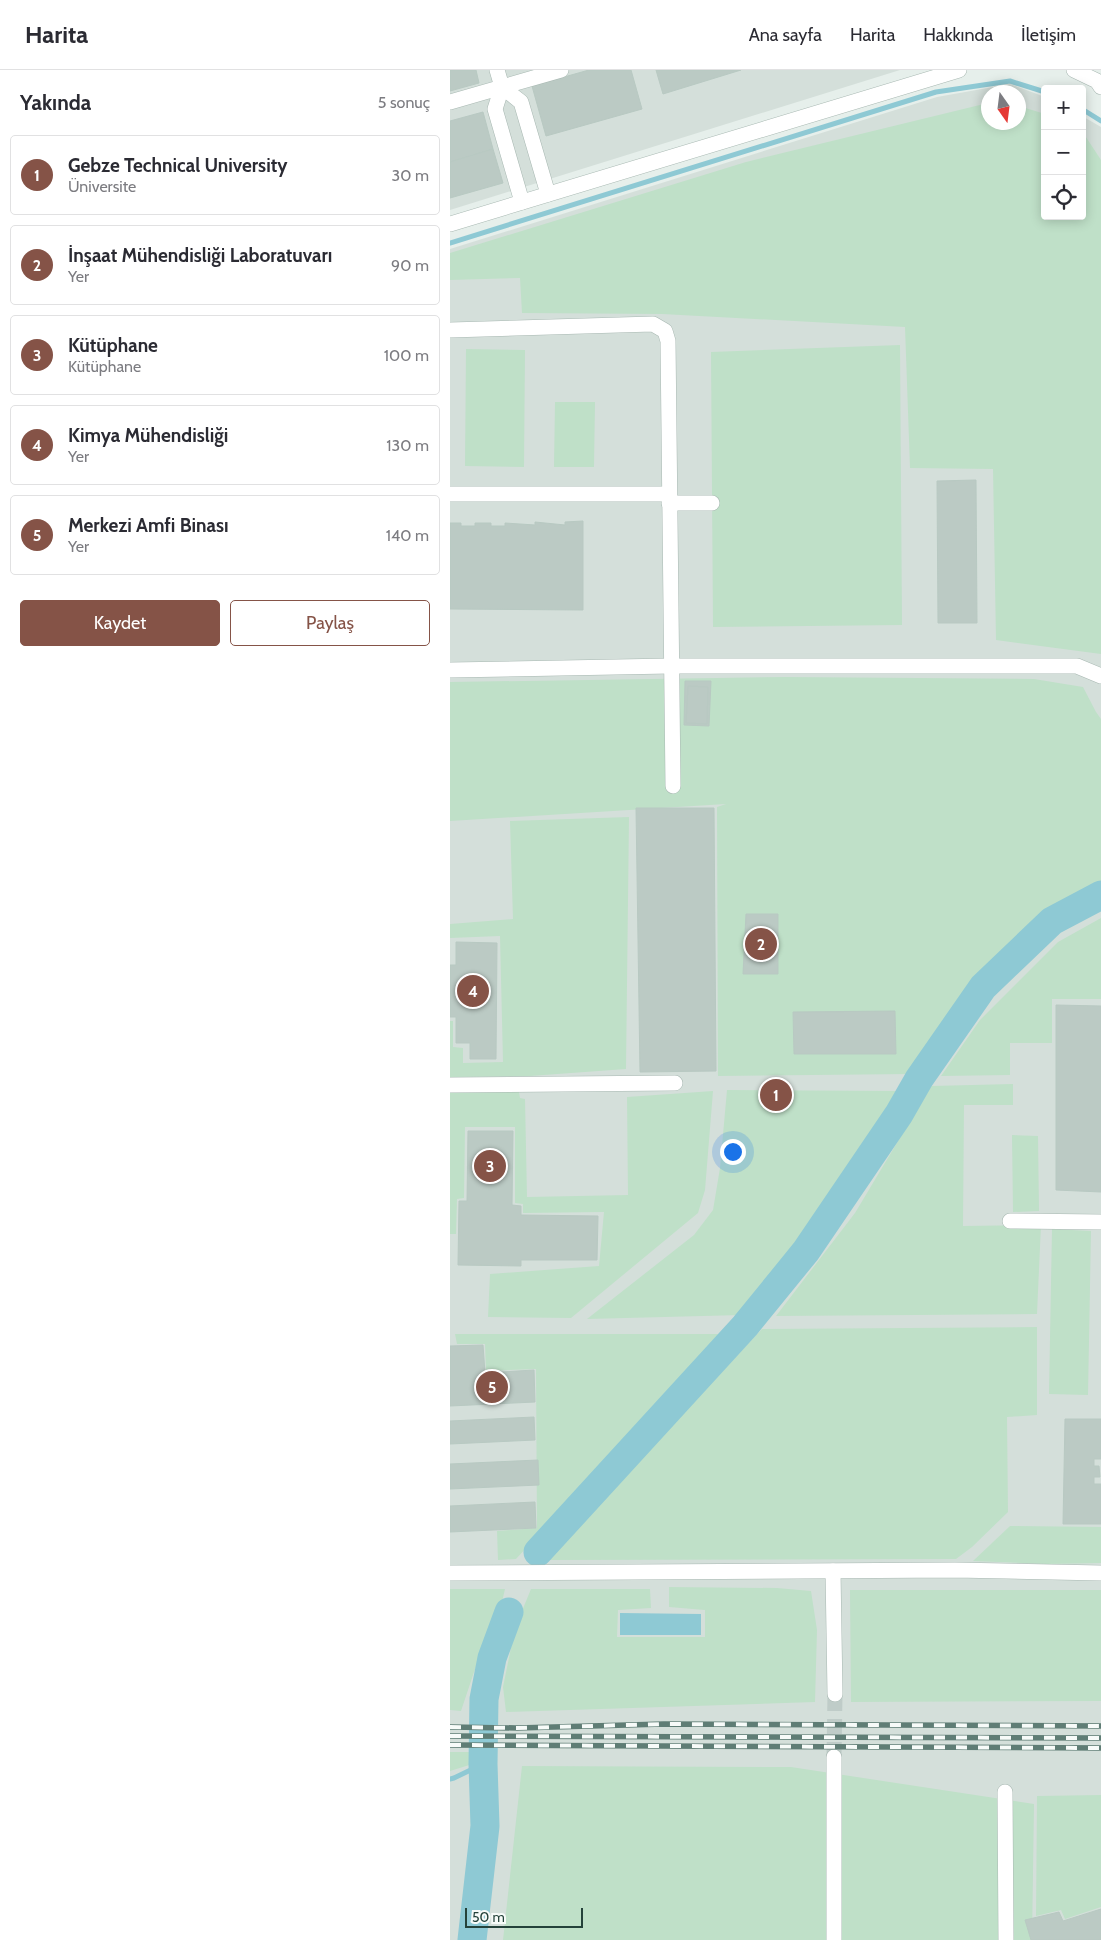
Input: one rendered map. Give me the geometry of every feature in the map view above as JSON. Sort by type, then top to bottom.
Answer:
[{"type":"street","points":[[497,70],[502,87],[495,110],[522,202]]},
{"type":"street","points":[[450,102],[561,70]]},
{"type":"street","points":[[450,224],[959,70]]},
{"type":"street","points":[[1074,70],[1097,81],[1101,87]]},
{"type":"street","points":[[502,87],[522,102],[548,194]]},
{"type":"street","points":[[450,330],[653,324],[665,331],[668,341],[670,666],[673,786]]},
{"type":"street","points":[[450,494],[669,498],[712,503]]},
{"type":"street","points":[[450,670],[670,666],[1077,666],[1101,676]]},
{"type":"street","points":[[450,1085],[535,1092],[675,1083]]},
{"type":"street","points":[[1010,1221],[1101,1222]]},
{"type":"street","points":[[450,1573],[955,1570],[1101,1573]]},
{"type":"street","points":[[833,1571],[835,1694]]},
{"type":"street","points":[[834,1757],[834,1940]]},
{"type":"street","points":[[1005,1792],[1006,1940]]},
{"type":"shaded area","points":[[450,70],[900,70],[450,210]]},
{"type":"shaded area","points":[[981,89],[981,130],[1026,130],[1026,90],[1041,96],[1041,220],[1086,220],[1086,118],[1101,127],[1101,1940],[450,1940],[450,249],[937,97]]},
{"type":"green space","points":[[981,105],[981,130],[1026,130],[1026,108],[1041,113],[1041,220],[1086,220],[1086,137],[1101,160],[1101,654],[996,640],[993,469],[910,468],[905,327],[662,314],[522,313],[520,278],[450,280],[450,253],[746,162]]},
{"type":"green space","points":[[900,345],[902,625],[713,627],[711,352]]},
{"type":"green space","points":[[466,349],[525,350],[524,467],[465,466]]},
{"type":"green space","points":[[555,402],[595,402],[594,467],[554,467]]},
{"type":"green space","points":[[785,677],[1034,679],[1083,687],[1101,719],[1101,882],[1043,916],[972,990],[913,1074],[718,1076],[717,807],[726,804],[450,821],[450,682]]},
{"type":"green space","points":[[629,817],[626,1069],[530,1076],[450,1077],[450,1021],[453,1021],[453,1047],[463,1048],[463,1063],[503,1062],[500,936],[450,938],[450,924],[513,919],[510,821]]},
{"type":"green space","points":[[1101,918],[1101,999],[1052,999],[1052,1043],[1010,1043],[1010,1075],[941,1076],[980,1020],[1058,942]]},
{"type":"green space","points":[[1013,1084],[1013,1105],[964,1105],[963,1226],[1041,1225],[1037,1314],[776,1316],[855,1213],[931,1086]]},
{"type":"green space","points":[[727,1090],[900,1091],[799,1245],[742,1315],[587,1319],[694,1235],[713,1210],[720,1168]]},
{"type":"green space","points":[[713,1091],[705,1190],[698,1213],[571,1318],[488,1317],[490,1274],[599,1266],[604,1212],[523,1213],[523,1204],[515,1203],[515,1127],[465,1127],[464,1198],[457,1199],[456,1234],[450,1234],[450,1092],[519,1092],[520,1098],[525,1099],[527,1197],[628,1195],[627,1097]]},
{"type":"green space","points":[[1012,1135],[1038,1136],[1039,1211],[1013,1212]]},
{"type":"green space","points":[[1052,1229],[1091,1231],[1088,1395],[1049,1394]]},
{"type":"green space","points":[[1037,1327],[1037,1415],[1007,1417],[1008,1512],[972,1547],[956,1559],[544,1560],[762,1329]]},
{"type":"green space","points":[[455,1334],[722,1334],[516,1559],[498,1560],[497,1531],[537,1528],[536,1369],[486,1371],[485,1344],[457,1344]]},
{"type":"green space","points":[[1010,1526],[1101,1527],[1101,1563],[1047,1564],[973,1561]]},
{"type":"green space","points":[[669,1587],[777,1588],[811,1591],[817,1630],[815,1702],[506,1712],[503,1687],[515,1628],[531,1589],[650,1589],[651,1608],[618,1610],[617,1637],[705,1637],[705,1610],[669,1607]]},
{"type":"green space","points":[[450,1589],[505,1589],[501,1606],[474,1672],[461,1711],[450,1710]]},
{"type":"green space","points":[[850,1590],[1101,1590],[1101,1701],[851,1702]]},
{"type":"green space","points":[[450,1752],[479,1752],[479,1762],[450,1771]]},
{"type":"green space","points":[[522,1766],[791,1767],[1034,1804],[1032,1940],[503,1940]]},
{"type":"green space","points":[[1101,1795],[1101,1907],[1065,1919],[1061,1910],[1036,1916],[1037,1796]]},
{"type":"water","points":[[620,1613],[701,1614],[701,1635],[620,1635]]},
{"type":"building","points":[[450,70],[476,70],[479,83],[450,91]]},
{"type":"building","points":[[589,70],[631,70],[642,109],[546,136],[532,86]]},
{"type":"building","points":[[656,70],[741,70],[663,94]]},
{"type":"building","points":[[483,112],[493,149],[450,162],[450,121]]},
{"type":"building","points":[[493,149],[503,183],[450,198],[450,162]]},
{"type":"building","points":[[976,480],[977,623],[938,623],[937,481]]},
{"type":"building","points":[[583,521],[583,610],[450,609],[450,523],[461,523],[461,526],[475,526],[475,523],[491,523],[491,526],[505,526],[505,523],[535,525],[535,522],[565,525],[565,522]]},
{"type":"building","points":[[685,681],[711,681],[709,726],[684,725]]},
{"type":"building","points":[[688,686],[708,687],[707,724],[686,723]]},
{"type":"building","points":[[636,808],[714,808],[716,1071],[640,1072]]},
{"type":"building","points":[[746,914],[778,914],[778,974],[743,974]]},
{"type":"building","points":[[456,942],[497,943],[496,1059],[470,1059],[470,1043],[456,1043],[456,1017],[450,1017],[450,965],[456,965]]},
{"type":"building","points":[[1056,1005],[1101,1006],[1101,1192],[1056,1190]]},
{"type":"building","points":[[895,1011],[896,1054],[794,1054],[793,1012]]},
{"type":"building","points":[[468,1131],[513,1131],[512,1205],[521,1206],[521,1215],[598,1216],[597,1260],[521,1260],[521,1266],[458,1265],[459,1201],[467,1201]]},
{"type":"building","points":[[483,1345],[485,1373],[534,1370],[535,1402],[450,1406],[450,1346]]},
{"type":"building","points":[[534,1417],[535,1440],[450,1444],[450,1421]]},
{"type":"building","points":[[1065,1419],[1101,1419],[1101,1459],[1094,1459],[1094,1466],[1099,1466],[1100,1477],[1094,1477],[1094,1484],[1101,1484],[1101,1524],[1063,1524]]},
{"type":"building","points":[[538,1460],[539,1485],[450,1489],[450,1464]]},
{"type":"building","points":[[535,1502],[536,1528],[450,1532],[450,1506]]},
{"type":"building","points":[[1101,1909],[1101,1940],[1031,1940],[1025,1920],[1059,1912],[1063,1921]]},
{"type":"waterway","points":[[450,243],[936,92],[1010,81],[1041,91]]},
{"type":"waterway","points":[[1086,112],[1101,121]]},
{"type":"waterway","points":[[538,1552],[745,1326],[806,1251],[899,1114],[919,1079],[983,987],[1052,921],[1101,895]]},
{"type":"waterway","points":[[472,1940],[485,1826],[483,1764],[484,1699],[492,1658],[509,1612]]},
{"type":"waterway","points":[[450,1779],[483,1764]]},
{"type":"tunnel","points":[[834,1757],[835,1694]]},
{"type":"railway","points":[[450,1727],[517,1728],[664,1724],[1101,1726]]},
{"type":"railway","points":[[450,1736],[1101,1738]]},
{"type":"railway","points":[[450,1745],[1101,1748]]},
{"type":"place","name":"İnşaat Mühendisliği Laboratuvarı","points":[[761,944]]},
{"type":"place","name":"Kimya Mühendisliği","points":[[473,991]]},
{"type":"place","name":"Gebze Technical University","points":[[776,1095]]},
{"type":"place","name":"Kütüphane","points":[[490,1166]]},
{"type":"place","name":"Merkezi Amfi Binası","points":[[492,1387]]}]
